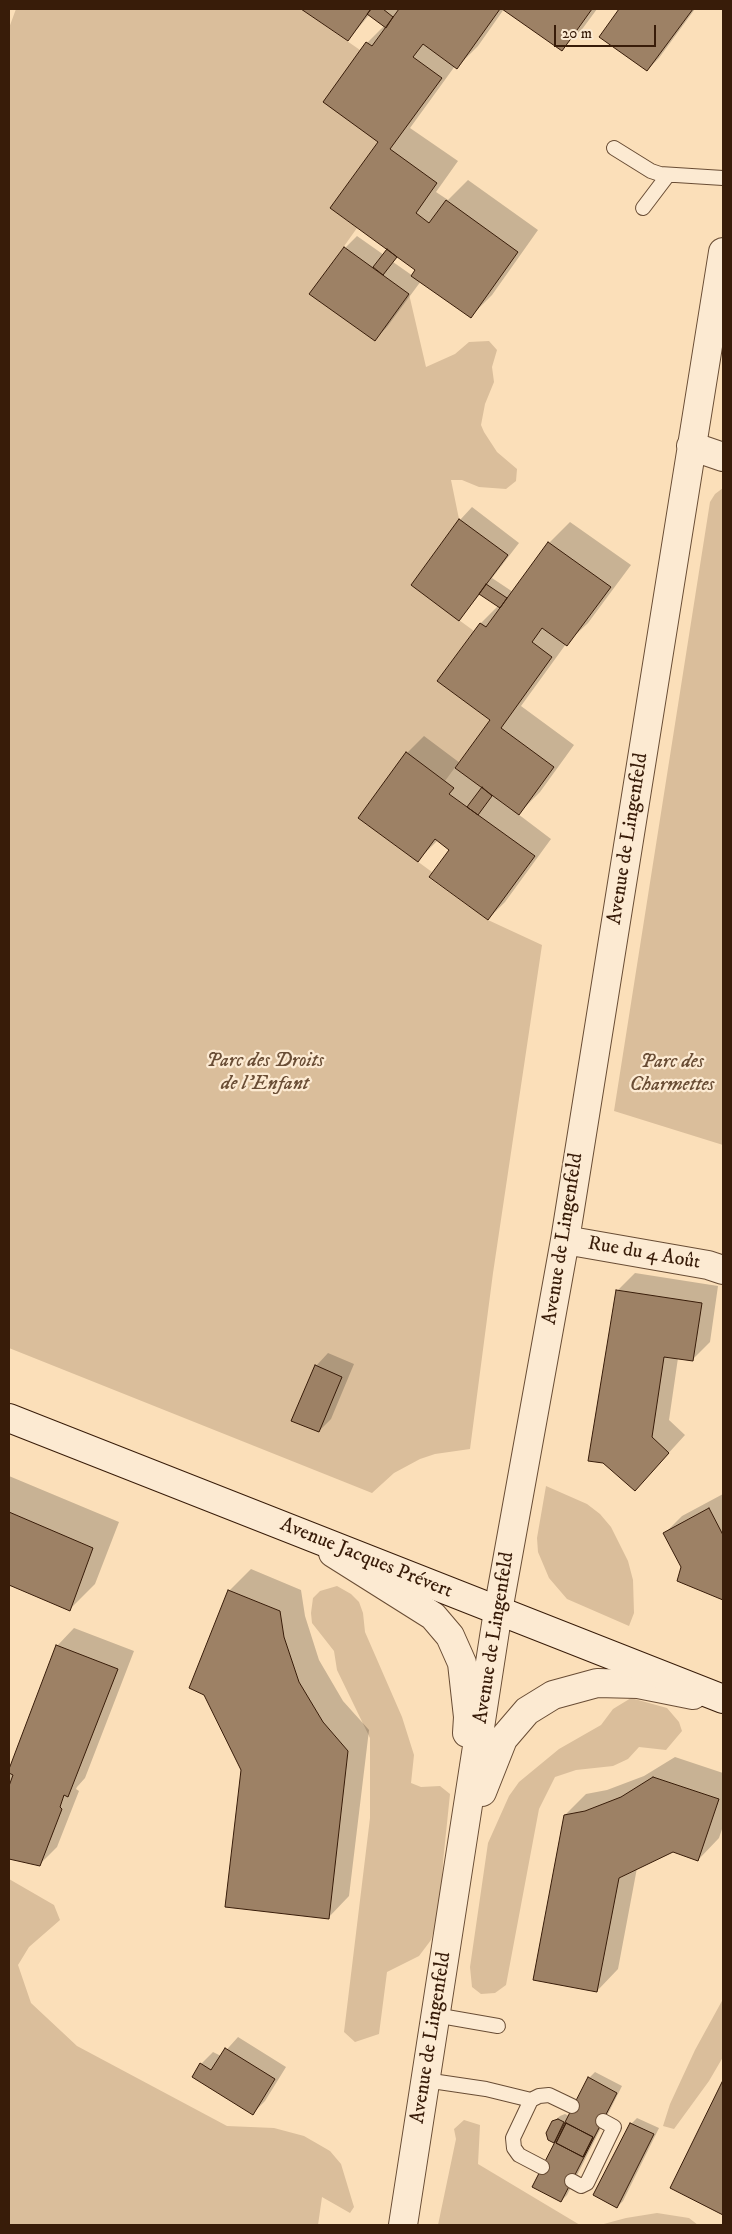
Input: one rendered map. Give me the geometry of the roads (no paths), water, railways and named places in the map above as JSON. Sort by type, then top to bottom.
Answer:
[{"type":"street","name":"Avenue de Lingenfeld","points":[[403,2225],[498,1611],[565,1240],[723,252]]},
{"type":"street","points":[[691,446],[723,456]]},
{"type":"street","name":"Rue du 4 Août","points":[[565,1240],[708,1265],[723,1270]]},
{"type":"street","name":"Avenue Jacques Prévert","points":[[9,1418],[723,1700]]},
{"type":"street","points":[[292,1529],[344,1559],[433,1616],[450,1636],[462,1662],[468,1717],[463,1780],[463,1842]]},
{"type":"street","points":[[463,1842],[503,1739],[527,1711],[553,1695],[597,1683],[638,1684],[723,1700]]},
{"type":"lane","points":[[614,148],[651,171],[668,175],[723,178]]},
{"type":"lane","points":[[642,208],[668,175]]},
{"type":"lane","points":[[435,2015],[498,2026]]},
{"type":"lane","points":[[425,2080],[486,2089],[531,2100],[549,2095],[572,2106]]},
{"type":"lane","points":[[531,2100],[513,2138],[514,2148],[519,2155],[542,2167]]},
{"type":"lane","points":[[572,2181],[582,2186],[587,2183],[608,2124]]},
{"type":"park label","name":"Parc des Droits de l’Enfant","points":[[265,1074]]},
{"type":"park label","name":"Parc des Charmettes","points":[[672,1074]]}]
